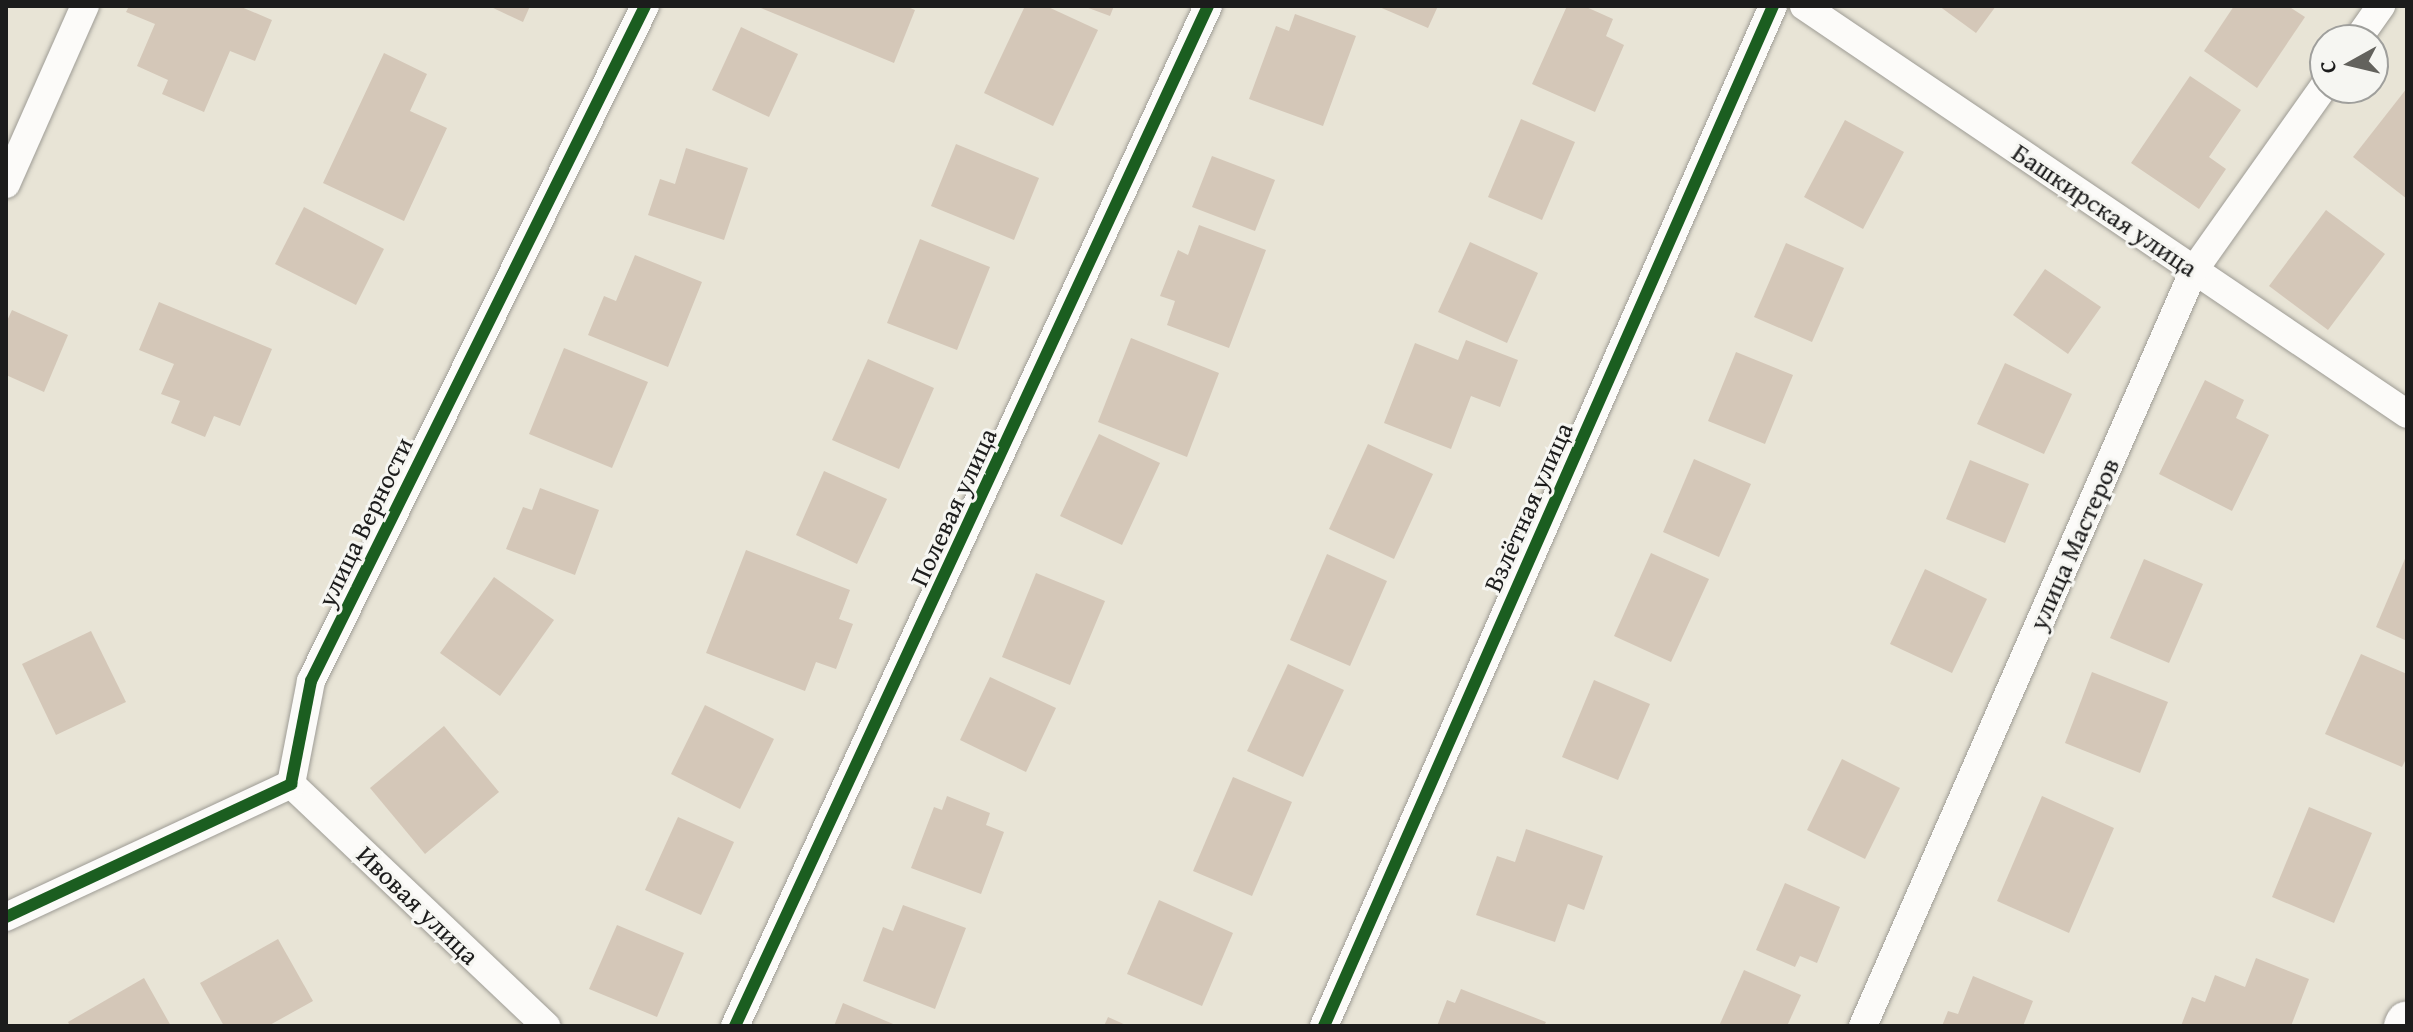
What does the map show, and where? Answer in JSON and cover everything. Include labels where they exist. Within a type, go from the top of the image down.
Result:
[{"type":"street","points":[[6,184],[85,6]]},
{"type":"street","name":"улица Верности","points":[[291,784],[311,681],[645,6]]},
{"type":"street","name":"Полевая улица","points":[[735,1026],[1208,6]]},
{"type":"street","name":"Взлётная улица","points":[[1324,1026],[1773,6]]},
{"type":"street","name":"Башкирская улица","points":[[1804,6],[2407,414]]},
{"type":"street","points":[[2368,24],[2381,6]]},
{"type":"street","name":"улица Мастеров","points":[[1863,1026],[2194,270],[2312,104]]},
{"type":"street","points":[[6,917],[291,784]]},
{"type":"street","name":"Ивовая улица","points":[[291,784],[546,1026]]},
{"type":"building","points":[[129,6],[239,6],[272,20],[255,61],[230,51],[204,112],[162,94],[168,80],[137,66],[155,24],[126,12]]},
{"type":"building","points":[[489,6],[530,6],[523,22]]},
{"type":"building","points":[[756,6],[905,6],[915,10],[894,63]]},
{"type":"building","points":[[1025,6],[1046,6],[1098,30],[1053,126],[984,93]]},
{"type":"building","points":[[1083,6],[1114,6],[1110,16]]},
{"type":"building","points":[[1377,6],[1438,6],[1428,28]]},
{"type":"building","points":[[1567,6],[1584,6],[1613,19],[1606,36],[1624,45],[1595,112],[1532,84]]},
{"type":"building","points":[[1939,6],[1996,6],[1976,33]]},
{"type":"building","points":[[2234,6],[2288,6],[2305,17],[2257,88],[2204,51]]},
{"type":"building","points":[[1295,14],[1356,36],[1323,126],[1249,99],[1276,26],[1289,31]]},
{"type":"building","points":[[741,27],[798,54],[769,117],[712,90]]},
{"type":"building","points":[[384,53],[427,74],[410,111],[447,128],[404,221],[323,183]]},
{"type":"building","points":[[2190,76],[2241,110],[2209,157],[2226,169],[2199,209],[2131,163]]},
{"type":"building","points":[[2407,88],[2407,199],[2353,157]]},
{"type":"building","points":[[1521,119],[1575,142],[1542,220],[1488,197]]},
{"type":"building","points":[[1845,120],[1904,152],[1863,229],[1804,197]]},
{"type":"building","points":[[956,144],[1039,178],[1014,240],[931,206]]},
{"type":"building","points":[[686,148],[748,168],[724,240],[648,215],[660,179],[675,184]]},
{"type":"building","points":[[1212,156],[1275,180],[1255,231],[1192,207]]},
{"type":"building","points":[[304,207],[384,249],[356,305],[275,264]]},
{"type":"building","points":[[2326,210],[2385,254],[2328,330],[2269,286]]},
{"type":"building","points":[[1199,225],[1266,250],[1229,348],[1167,325],[1175,301],[1160,296],[1178,250],[1188,255]]},
{"type":"building","points":[[920,239],[990,267],[957,350],[887,323]]},
{"type":"building","points":[[1470,242],[1538,273],[1507,343],[1438,312]]},
{"type":"building","points":[[1786,243],[1844,268],[1812,342],[1754,317]]},
{"type":"building","points":[[635,255],[702,282],[668,367],[588,335],[604,296],[616,301]]},
{"type":"building","points":[[2045,269],[2101,307],[2068,354],[2013,315]]},
{"type":"building","points":[[159,302],[272,349],[240,426],[214,416],[205,437],[171,423],[180,401],[161,394],[174,364],[139,350]]},
{"type":"building","points":[[12,310],[68,335],[44,392],[6,375],[6,323]]},
{"type":"building","points":[[1131,338],[1219,373],[1187,457],[1098,422]]},
{"type":"building","points":[[1466,340],[1518,360],[1500,407],[1471,396],[1451,449],[1384,423],[1415,343],[1458,360]]},
{"type":"building","points":[[564,348],[648,382],[612,468],[529,434]]},
{"type":"building","points":[[1736,352],[1793,375],[1765,444],[1708,421]]},
{"type":"building","points":[[868,359],[934,388],[899,469],[832,440]]},
{"type":"building","points":[[2005,363],[2072,394],[2044,454],[1977,424]]},
{"type":"building","points":[[2205,380],[2244,400],[2236,418],[2269,435],[2232,511],[2159,474]]},
{"type":"building","points":[[1099,434],[1160,463],[1122,545],[1060,516]]},
{"type":"building","points":[[1368,444],[1433,474],[1394,559],[1329,529]]},
{"type":"building","points":[[1694,459],[1751,484],[1719,557],[1663,532]]},
{"type":"building","points":[[1970,460],[2029,484],[2005,543],[1946,519]]},
{"type":"building","points":[[824,471],[887,499],[857,564],[796,535]]},
{"type":"building","points":[[540,488],[599,510],[575,575],[506,549],[523,507],[532,510]]},
{"type":"building","points":[[746,550],[850,590],[839,619],[853,624],[836,669],[816,662],[805,691],[706,653]]},
{"type":"building","points":[[1651,553],[1709,579],[1671,662],[1614,636]]},
{"type":"building","points":[[1327,554],[1387,581],[1350,666],[1290,640]]},
{"type":"building","points":[[2407,554],[2407,641],[2376,627]]},
{"type":"building","points":[[2144,559],[2203,584],[2169,663],[2110,638]]},
{"type":"building","points":[[1925,569],[1987,599],[1952,673],[1890,644]]},
{"type":"building","points":[[1036,573],[1105,601],[1070,685],[1002,657]]},
{"type":"building","points":[[494,577],[554,620],[500,696],[440,653]]},
{"type":"building","points":[[91,631],[126,702],[56,735],[22,664]]},
{"type":"building","points":[[2361,654],[2407,674],[2407,757],[2402,767],[2325,734]]},
{"type":"building","points":[[1288,664],[1344,690],[1303,777],[1247,751]]},
{"type":"building","points":[[2092,672],[2168,702],[2140,773],[2065,743]]},
{"type":"building","points":[[990,677],[1056,708],[1026,772],[960,740]]},
{"type":"building","points":[[1594,680],[1650,704],[1618,780],[1562,757]]},
{"type":"building","points":[[705,705],[774,739],[740,809],[671,774]]},
{"type":"building","points":[[444,726],[499,792],[425,854],[370,788]]},
{"type":"building","points":[[1842,759],[1900,788],[1865,859],[1807,830]]},
{"type":"building","points":[[1233,777],[1292,802],[1252,896],[1193,871]]},
{"type":"building","points":[[947,796],[990,813],[986,825],[1004,832],[981,894],[911,868],[934,807],[942,810]]},
{"type":"building","points":[[2042,796],[2114,828],[2069,933],[1997,901]]},
{"type":"building","points":[[2309,807],[2372,833],[2334,923],[2272,897]]},
{"type":"building","points":[[678,817],[734,842],[701,915],[645,890]]},
{"type":"building","points":[[1526,829],[1603,856],[1584,910],[1568,904],[1555,942],[1476,915],[1497,856],[1515,862]]},
{"type":"building","points":[[1785,883],[1840,907],[1817,963],[1800,956],[1795,967],[1756,950]]},
{"type":"building","points":[[1159,900],[1233,933],[1202,1006],[1127,974]]},
{"type":"building","points":[[903,905],[966,928],[935,1009],[863,981],[883,927],[893,931]]},
{"type":"building","points":[[617,925],[684,953],[657,1017],[589,989]]},
{"type":"building","points":[[278,939],[313,1001],[268,1026],[224,1026],[200,983]]},
{"type":"building","points":[[2256,958],[2309,979],[2291,1026],[2181,1026],[2192,997],[2205,1002],[2215,975],[2245,987]]},
{"type":"building","points":[[1744,970],[1801,995],[1787,1026],[1719,1026]]},
{"type":"building","points":[[1973,976],[2033,1001],[2023,1026],[1942,1026],[1948,1011],[1958,1014]]},
{"type":"building","points":[[144,978],[171,1026],[70,1026],[68,1022]]},
{"type":"building","points":[[1461,989],[1546,1022],[1544,1026],[1437,1026],[1447,1000],[1455,1003]]},
{"type":"building","points":[[843,1003],[898,1026],[834,1026]]},
{"type":"building","points":[[1108,1017],[1128,1026],[1104,1026]]},
{"type":"cycle path","points":[[6,917],[291,784],[311,681],[645,6]]},
{"type":"cycle path","points":[[735,1026],[1208,6]]},
{"type":"cycle path","points":[[1324,1026],[1773,6]]}]
